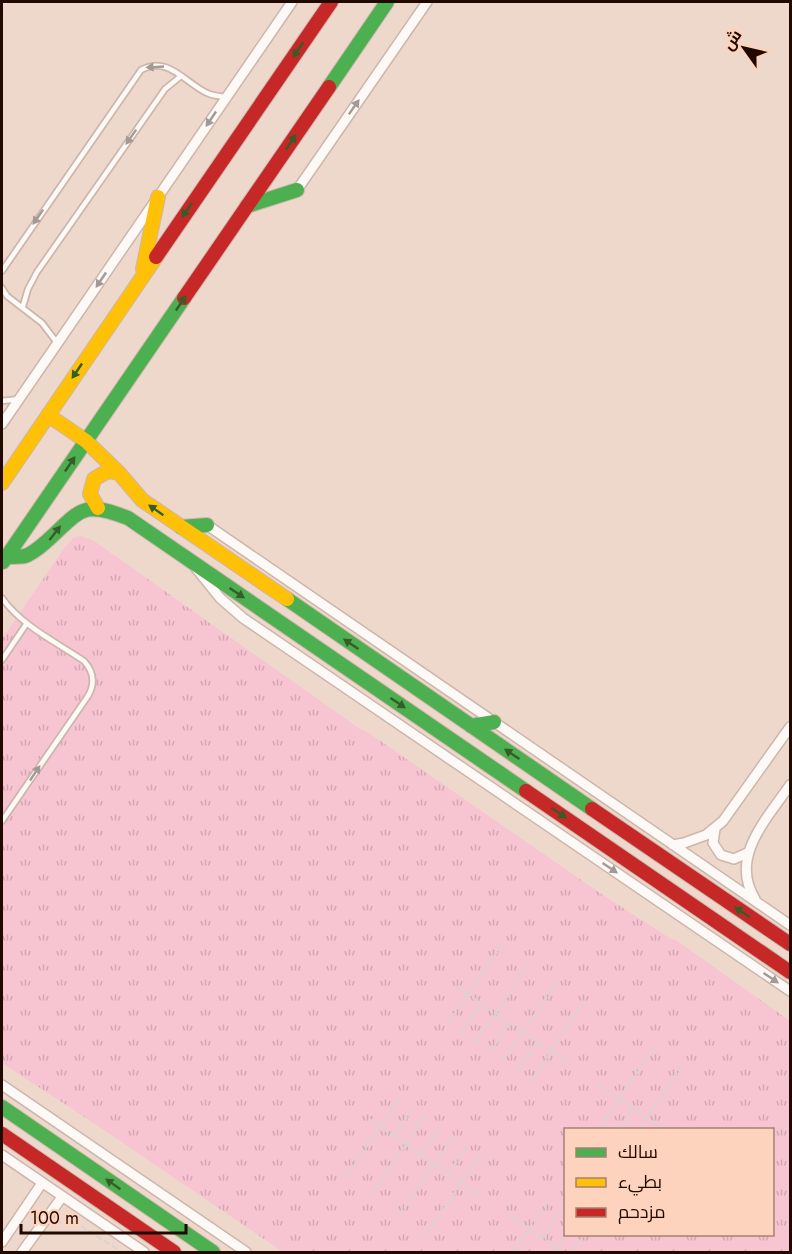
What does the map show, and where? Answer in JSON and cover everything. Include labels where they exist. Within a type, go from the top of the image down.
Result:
[{"type":"street","points":[[2,424],[292,2]]},
{"type":"street","points":[[2,483],[331,2]]},
{"type":"street","points":[[4,561],[387,2]]},
{"type":"street","points":[[247,206],[297,190],[427,2]]},
{"type":"street","points":[[141,277],[158,197]]},
{"type":"street","points":[[48,415],[86,441],[119,473],[142,500],[790,944]]},
{"type":"street","points":[[98,508],[90,494],[94,479],[108,471],[119,473]]},
{"type":"street","points":[[4,561],[39,550],[70,516],[81,511],[98,508],[115,511],[790,972]]},
{"type":"street","points":[[181,527],[207,525],[790,925]]},
{"type":"street","points":[[192,562],[210,587],[243,618],[790,991]]},
{"type":"street","points":[[471,726],[494,722]]},
{"type":"street","points":[[673,845],[695,840],[715,829],[730,813],[790,727]]},
{"type":"street","points":[[759,903],[749,887],[746,876],[747,853],[755,836],[790,785]]},
{"type":"street","points":[[715,829],[713,843],[721,855],[734,859],[747,853]]},
{"type":"street","points":[[2,1085],[246,1252]]},
{"type":"street","points":[[2,1107],[213,1252]]},
{"type":"street","points":[[2,1134],[174,1252]]},
{"type":"street","points":[[2,1155],[144,1252]]},
{"type":"street","points":[[2,1242],[5,1232],[42,1183]]},
{"type":"street","points":[[22,1252],[62,1197]]},
{"type":"lane","points":[[2,271],[137,74],[146,67],[157,64],[167,67],[206,93],[226,97]]},
{"type":"lane","points":[[23,306],[32,280],[44,262],[165,89],[181,76]]},
{"type":"lane","points":[[2,288],[7,296],[23,306],[42,323],[58,344]]},
{"type":"lane","points":[[2,401],[19,399]]},
{"type":"lane","points":[[2,598],[27,623],[84,661],[92,671],[93,684],[2,821]]},
{"type":"lane","points":[[2,660],[27,623]]},
{"type":"path","points":[[448,1023],[502,945]]},
{"type":"path","points":[[476,1043],[529,964]]},
{"type":"path","points":[[503,1061],[556,982]]},
{"type":"path","points":[[457,987],[570,1064]]},
{"type":"path","points":[[532,1081],[584,1001]]},
{"type":"path","points":[[462,1033],[481,1004]]},
{"type":"path","points":[[490,1052],[510,1023]]},
{"type":"path","points":[[518,1071],[537,1042]]},
{"type":"path","points":[[601,1127],[654,1048]]},
{"type":"path","points":[[640,1128],[681,1067]]},
{"type":"path","points":[[599,1085],[659,1128]]},
{"type":"path","points":[[345,1177],[400,1099]]},
{"type":"path","points":[[394,1137],[413,1108]]},
{"type":"path","points":[[620,1128],[633,1108]]},
{"type":"path","points":[[371,1196],[425,1116]]},
{"type":"path","points":[[369,1119],[480,1196]]},
{"type":"path","points":[[421,1155],[440,1127]]},
{"type":"path","points":[[399,1215],[454,1136]]},
{"type":"path","points":[[448,1173],[468,1146]]},
{"type":"path","points":[[426,1234],[481,1155]]},
{"type":"path","points":[[514,1252],[548,1201]]},
{"type":"path","points":[[543,1238],[561,1211]]},
{"type":"path","points":[[509,1215],[563,1252]]},
{"type":"path","points":[[55,1224],[73,1221],[122,1252]]},
{"type":"path","points":[[554,1252],[566,1236]]},
{"type":"path","points":[[573,1252],[584,1236]]},
{"type":"green space","points":[[81,536],[94,541],[360,729],[597,891],[676,940],[790,1021],[790,1252],[283,1252],[2,1063],[2,639],[74,537]]},
{"type":"traffic: fast","points":[[329,87],[387,2]]},
{"type":"traffic: fast","points":[[247,206],[297,190]]},
{"type":"traffic: fast","points":[[3,562],[184,298]]},
{"type":"traffic: fast","points":[[6,557],[25,556],[31,553],[83,511],[101,510],[128,518],[526,791]]},
{"type":"traffic: fast","points":[[181,527],[207,525]]},
{"type":"traffic: fast","points":[[287,599],[592,809]]},
{"type":"traffic: fast","points":[[471,726],[494,722]]},
{"type":"traffic: fast","points":[[2,1107],[213,1252]]},
{"type":"traffic: slow","points":[[143,269],[158,197]]},
{"type":"traffic: slow","points":[[2,483],[156,257]]},
{"type":"traffic: slow","points":[[48,415],[86,441],[119,473],[142,500],[287,599]]},
{"type":"traffic: slow","points":[[98,508],[90,494],[94,479],[108,471],[119,473]]},
{"type":"traffic: jam","points":[[156,257],[331,2]]},
{"type":"traffic: jam","points":[[184,298],[329,87]]},
{"type":"traffic: jam","points":[[526,791],[790,972]]},
{"type":"traffic: jam","points":[[592,809],[790,944]]},
{"type":"traffic: jam","points":[[2,1134],[174,1252]]}]
